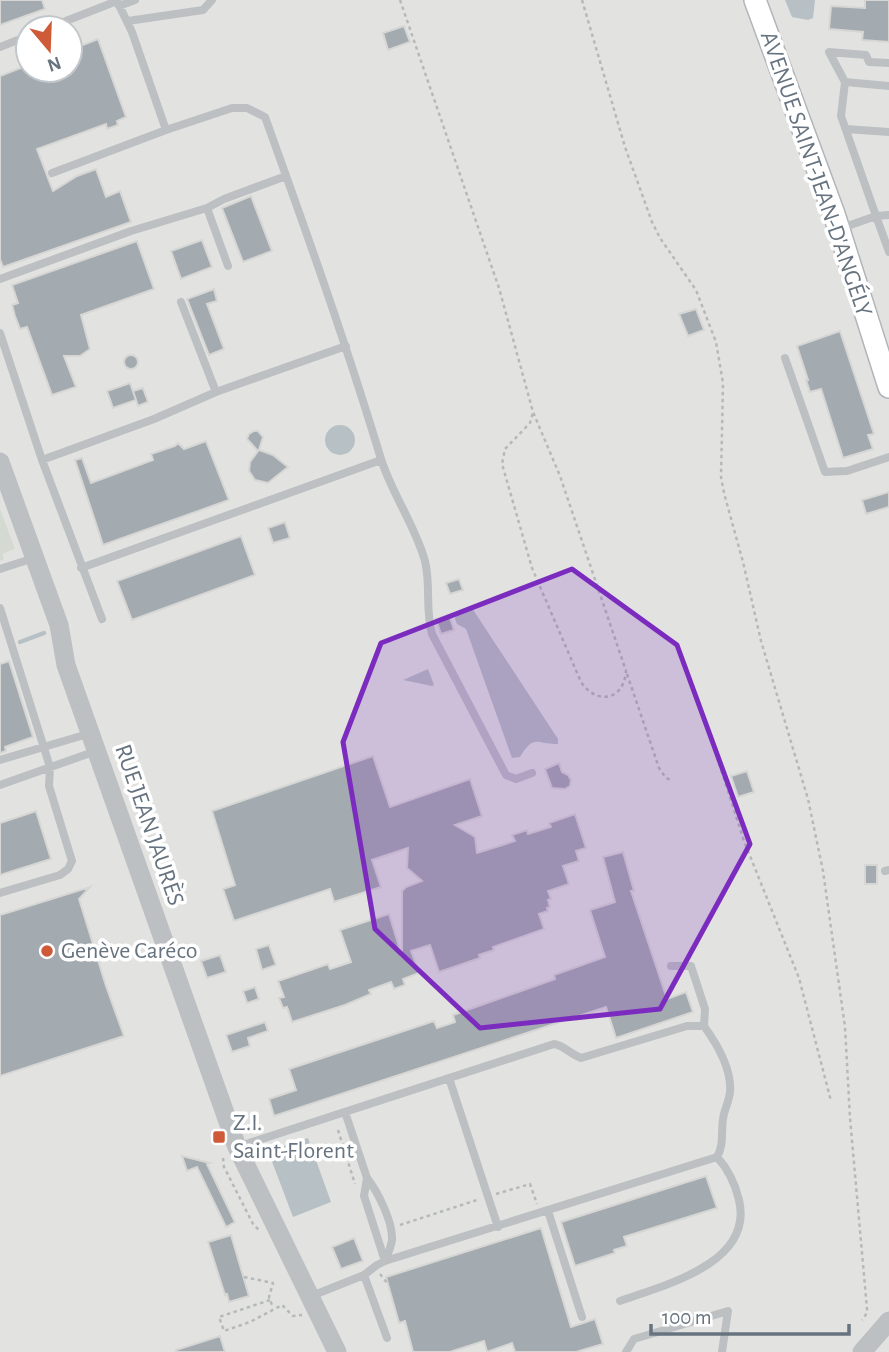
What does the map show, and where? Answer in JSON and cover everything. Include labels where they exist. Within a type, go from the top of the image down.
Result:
[{"type":"main road","name":"AVENUE SAINT-JEAN-D'ANGÉLY","points":[[755,0],[839,229],[889,387]]},
{"type":"street","name":"RUE JEAN JAURÈS","points":[[0,462],[60,625],[66,665],[237,1147],[306,1306],[337,1352]]},
{"type":"street","points":[[862,1352],[889,1321]]},
{"type":"lane","points":[[84,15],[118,2],[135,0]]},
{"type":"lane","points":[[128,21],[203,10],[212,0]]},
{"type":"lane","points":[[118,2],[128,21],[166,130]]},
{"type":"lane","points":[[889,63],[869,62],[866,55],[829,52],[845,82],[841,116],[889,252]]},
{"type":"lane","points":[[845,82],[889,86]]},
{"type":"lane","points":[[52,173],[232,108],[247,108],[265,117],[346,346],[381,460],[425,563],[432,634],[506,775],[516,779],[532,774]]},
{"type":"lane","points":[[846,129],[889,132]]},
{"type":"lane","points":[[0,279],[131,231],[207,208],[223,199],[286,176]]},
{"type":"lane","points":[[207,208],[228,266]]},
{"type":"lane","points":[[839,229],[876,216],[889,215]]},
{"type":"lane","points":[[181,302],[216,392]]},
{"type":"lane","points":[[0,333],[42,460],[102,619]]},
{"type":"lane","points":[[42,460],[154,419],[216,392],[346,346]]},
{"type":"lane","points":[[785,358],[825,472],[847,471],[889,457]]},
{"type":"lane","points":[[81,568],[381,460]]},
{"type":"lane","points":[[0,569],[35,558]]},
{"type":"lane","points":[[0,608],[50,767],[49,786],[72,861],[68,869],[60,875],[0,892]]},
{"type":"lane","points":[[0,760],[44,747],[94,742]]},
{"type":"lane","points":[[0,785],[50,767],[94,742]]},
{"type":"lane","points":[[306,1306],[385,1261],[717,1157],[722,1149],[723,1117],[730,1089],[726,1065],[714,1039],[704,1026],[705,1009],[691,966],[671,966]]},
{"type":"lane","points":[[237,1147],[554,1044],[563,1046],[572,1055],[581,1058],[688,1026],[704,1026]]},
{"type":"lane","points":[[450,1078],[498,1227]]},
{"type":"lane","points":[[345,1112],[367,1178],[378,1192],[392,1233],[392,1243],[385,1261]]},
{"type":"lane","points":[[620,1301],[673,1283],[709,1264],[723,1254],[738,1233],[741,1208],[737,1189],[727,1168],[717,1157]]},
{"type":"lane","points":[[367,1178],[364,1196],[385,1261]]},
{"type":"lane","points":[[544,1213],[582,1317]]},
{"type":"lane","points":[[364,1275],[387,1338]]},
{"type":"lane","points":[[626,1352],[634,1339],[728,1311],[722,1352]]},
{"type":"path","points":[[400,0],[499,288],[533,412],[560,476],[659,768],[666,778],[673,781]]},
{"type":"path","points":[[582,0],[625,147],[652,222],[695,290],[710,324],[720,364],[723,383],[723,493],[765,653],[808,799],[828,903],[847,1044],[850,1118],[867,1309],[862,1320]]},
{"type":"path","points":[[533,412],[530,423],[505,449],[502,464],[532,568],[585,689],[599,697],[614,695],[622,687],[626,671]]},
{"type":"path","points":[[717,757],[744,841],[799,978],[831,1101]]},
{"type":"path","points":[[392,1233],[400,1225],[530,1184],[544,1213]]},
{"type":"path","points":[[244,1276],[273,1283],[270,1300],[272,1305]]},
{"type":"path","points":[[270,1300],[219,1317],[224,1331],[250,1322],[282,1305],[293,1315],[306,1306]]},
{"type":"highlighted area","points":[[572,569],[677,645],[750,844],[660,1009],[480,1028],[375,929],[343,742],[381,643]]},
{"type":"shaded area","points":[[0,0],[889,0],[889,1352],[0,1352]]},
{"type":"shaded area","points":[[785,0],[815,0],[813,18],[808,20],[792,17]]},
{"type":"shaded area","points":[[340,425],[346,426],[354,434],[354,446],[346,454],[340,455],[334,454],[326,446],[325,440],[326,434],[334,426]]},
{"type":"shaded area","points":[[0,509],[15,549],[2,554],[4,559],[0,561]]},
{"type":"shaded area","points":[[472,608],[558,739],[558,744],[536,742],[529,745],[520,757],[512,758],[466,629],[457,624],[455,619],[457,613]]},
{"type":"shaded area","points":[[428,669],[434,685],[432,686],[403,680]]},
{"type":"shaded area","points":[[308,1138],[331,1202],[293,1217],[268,1151]]},
{"type":"building","points":[[0,0],[42,0],[45,9],[31,14],[14,14],[14,20],[0,25]]},
{"type":"building","points":[[865,0],[889,0],[889,42],[862,40],[863,32],[829,29],[831,6],[865,8]]},
{"type":"building","points":[[404,26],[410,42],[388,50],[383,33]]},
{"type":"building","points":[[98,39],[126,117],[117,121],[118,125],[107,129],[106,124],[37,149],[53,191],[77,176],[96,169],[106,197],[120,191],[131,222],[3,267],[0,259],[0,76],[14,70],[14,84],[84,84],[84,44]]},
{"type":"building","points":[[251,196],[272,251],[243,262],[222,208]]},
{"type":"building","points":[[202,240],[212,267],[181,279],[171,251]]},
{"type":"building","points":[[137,241],[154,289],[81,315],[90,349],[80,356],[64,356],[76,387],[52,395],[27,327],[20,329],[15,316],[12,305],[18,303],[12,285]]},
{"type":"building","points":[[214,289],[217,301],[207,304],[224,349],[209,355],[187,299]]},
{"type":"building","points":[[696,309],[704,330],[688,336],[679,314]]},
{"type":"building","points":[[840,331],[874,434],[868,435],[873,449],[843,458],[821,389],[810,392],[797,346]]},
{"type":"building","points":[[128,355],[134,355],[138,362],[134,369],[128,369],[124,365],[124,359]]},
{"type":"building","points":[[130,383],[136,400],[113,408],[107,391]]},
{"type":"building","points":[[143,388],[148,402],[138,406],[133,391]]},
{"type":"building","points":[[254,431],[258,431],[263,437],[259,450],[273,455],[288,467],[268,483],[255,480],[249,471],[250,462],[258,451],[247,439]]},
{"type":"building","points":[[206,441],[229,500],[103,545],[75,460],[82,458],[91,483],[153,460],[151,454],[178,443],[184,449]]},
{"type":"building","points":[[889,492],[889,507],[866,514],[862,500]]},
{"type":"building","points":[[285,522],[290,538],[273,543],[268,528]]},
{"type":"building","points":[[241,536],[255,575],[132,620],[117,581]]},
{"type":"building","points":[[459,579],[463,590],[450,594],[446,583]]},
{"type":"building","points":[[449,615],[454,630],[441,634],[436,619]]},
{"type":"building","points":[[9,661],[33,737],[5,747],[6,751],[0,753],[0,664]]},
{"type":"building","points":[[373,756],[390,807],[470,779],[482,816],[455,825],[475,837],[477,853],[515,841],[512,835],[527,830],[528,834],[551,827],[549,823],[575,814],[586,848],[576,851],[579,861],[563,866],[569,884],[548,891],[550,907],[547,908],[548,911],[539,914],[544,929],[493,947],[494,950],[479,955],[480,958],[439,972],[430,945],[411,951],[419,973],[403,979],[405,985],[394,989],[391,982],[369,990],[371,994],[345,1005],[292,1022],[287,1007],[283,1008],[279,998],[284,997],[278,981],[328,964],[330,969],[351,962],[340,930],[389,914],[402,957],[402,891],[422,881],[407,868],[408,848],[372,860],[381,887],[334,902],[330,889],[234,921],[223,889],[235,885],[212,811]]},
{"type":"building","points":[[559,763],[562,772],[571,780],[570,786],[565,789],[552,788],[545,769]]},
{"type":"building","points":[[747,771],[754,792],[738,797],[731,776]]},
{"type":"building","points":[[36,811],[51,859],[0,875],[0,823]]},
{"type":"building","points":[[623,852],[634,891],[631,891],[667,999],[686,992],[693,1012],[616,1038],[606,1007],[274,1116],[269,1099],[296,1090],[289,1069],[434,1021],[437,1028],[455,1022],[453,1015],[555,979],[554,975],[605,957],[590,910],[615,902],[603,857]]},
{"type":"building","points":[[865,865],[877,865],[877,884],[865,884]]},
{"type":"building","name":"Genève Caréco","points":[[90,887],[79,899],[124,1036],[0,1076],[0,915]]},
{"type":"building","points":[[269,945],[276,965],[262,970],[256,949]]},
{"type":"building","points":[[220,955],[226,972],[207,978],[201,961]]},
{"type":"building","points":[[255,987],[259,999],[247,1003],[243,991]]},
{"type":"building","points":[[265,1022],[268,1031],[248,1038],[250,1046],[232,1052],[226,1035]]},
{"type":"building","points":[[182,1156],[210,1163],[207,1164],[235,1222],[226,1227],[197,1167],[187,1171]]},
{"type":"building","points":[[706,1176],[717,1208],[624,1237],[627,1246],[614,1250],[615,1253],[575,1266],[561,1222]]},
{"type":"building","points":[[541,1228],[571,1327],[595,1319],[603,1344],[576,1352],[515,1352],[512,1343],[487,1352],[484,1341],[450,1352],[413,1352],[405,1321],[399,1323],[386,1277]]},
{"type":"building","points":[[231,1235],[249,1296],[229,1302],[208,1242]]},
{"type":"building","points":[[354,1238],[363,1261],[341,1269],[332,1247]]},
{"type":"building","points":[[220,1336],[225,1352],[176,1352],[176,1350]]},
{"type":"waterway","points":[[20,642],[44,633]]},
{"type":"place","name":"Genève Caréco","points":[[47,951]]},
{"type":"place","name":"Z.I. Saint-Florent","points":[[219,1137]]}]
